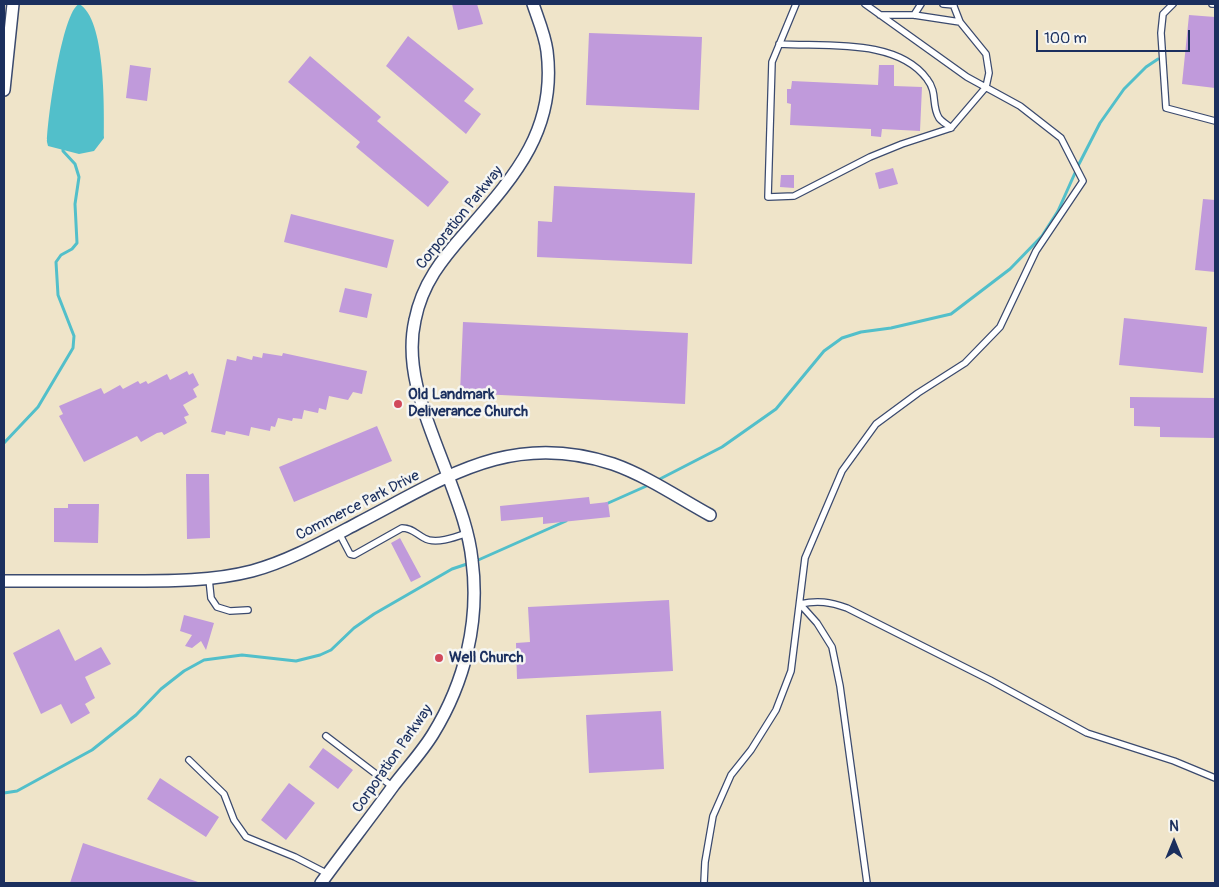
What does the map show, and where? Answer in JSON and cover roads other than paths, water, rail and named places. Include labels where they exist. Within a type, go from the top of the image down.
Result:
[{"type":"street","points":[[4,90],[13,4]]},
{"type":"street","name":"Corporation Parkway","points":[[324,879],[432,736],[449,706],[467,656],[472,628],[475,582],[467,533],[414,373],[412,359],[414,322],[420,300],[436,268],[510,182],[525,159],[540,125],[547,86],[547,52],[532,4]]},
{"type":"street","name":"Commerce Park Drive","points":[[4,581],[159,582],[209,578],[252,571],[276,563],[339,533],[448,476],[482,462],[512,454],[562,453],[585,456],[615,465],[640,476],[710,515]]},
{"type":"lane","points":[[796,4],[772,62],[768,197],[794,196],[878,154],[951,128],[986,87],[989,73],[986,54],[960,22],[953,4],[943,4]]},
{"type":"lane","points":[[704,883],[705,862],[713,816],[731,775],[751,750],[776,710],[791,671],[805,558],[842,471],[876,424],[918,392],[965,364],[1000,327],[1036,251],[1083,181],[1061,138],[1020,106],[967,76],[866,4]]},
{"type":"lane","points":[[914,15],[921,4]]},
{"type":"lane","points":[[1174,4],[1163,14],[1160,33],[1164,104],[1169,110],[1215,121]]},
{"type":"lane","points":[[880,14],[914,15],[960,22]]},
{"type":"lane","points":[[779,44],[881,49],[898,57],[921,71],[934,88],[940,118],[951,128]]},
{"type":"lane","points":[[339,533],[350,554],[354,555],[402,528],[415,531],[425,539],[434,540],[467,533]]},
{"type":"lane","points":[[209,578],[211,598],[217,607],[230,611],[248,610]]},
{"type":"lane","points":[[800,604],[814,600],[827,601],[847,608],[990,680],[1087,733],[1174,761],[1215,778]]},
{"type":"lane","points":[[800,604],[817,623],[832,647],[841,695],[868,883]]},
{"type":"lane","points":[[326,736],[393,787]]},
{"type":"lane","points":[[189,760],[224,794],[234,820],[246,837],[295,857],[324,879]]},
{"type":"water","points":[[79,4],[88,13],[99,45],[102,66],[104,138],[94,151],[79,154],[48,146],[47,142],[61,46],[73,11]]},
{"type":"waterway","points":[[656,481],[722,447],[776,409],[824,351],[842,338],[861,332],[891,328],[951,314],[1010,269],[1042,236],[1058,211],[1100,123],[1124,89],[1146,67],[1158,59]]},
{"type":"waterway","points":[[4,443],[38,407],[73,348],[74,336],[58,295],[56,262],[61,255],[72,249],[77,243],[75,204],[79,177],[75,164],[63,151],[63,148]]},
{"type":"waterway","points":[[606,504],[651,484]]},
{"type":"waterway","points":[[476,561],[566,521]]},
{"type":"waterway","points":[[4,793],[17,791],[92,750],[136,715],[161,689],[184,671],[204,660],[242,655],[296,661],[320,655],[331,650],[354,628],[374,614],[452,569],[470,563]]},
{"type":"place","name":"Old Landmark Deliverance Church","points":[[398,404]]},
{"type":"place","name":"Well Church","points":[[439,658]]}]
